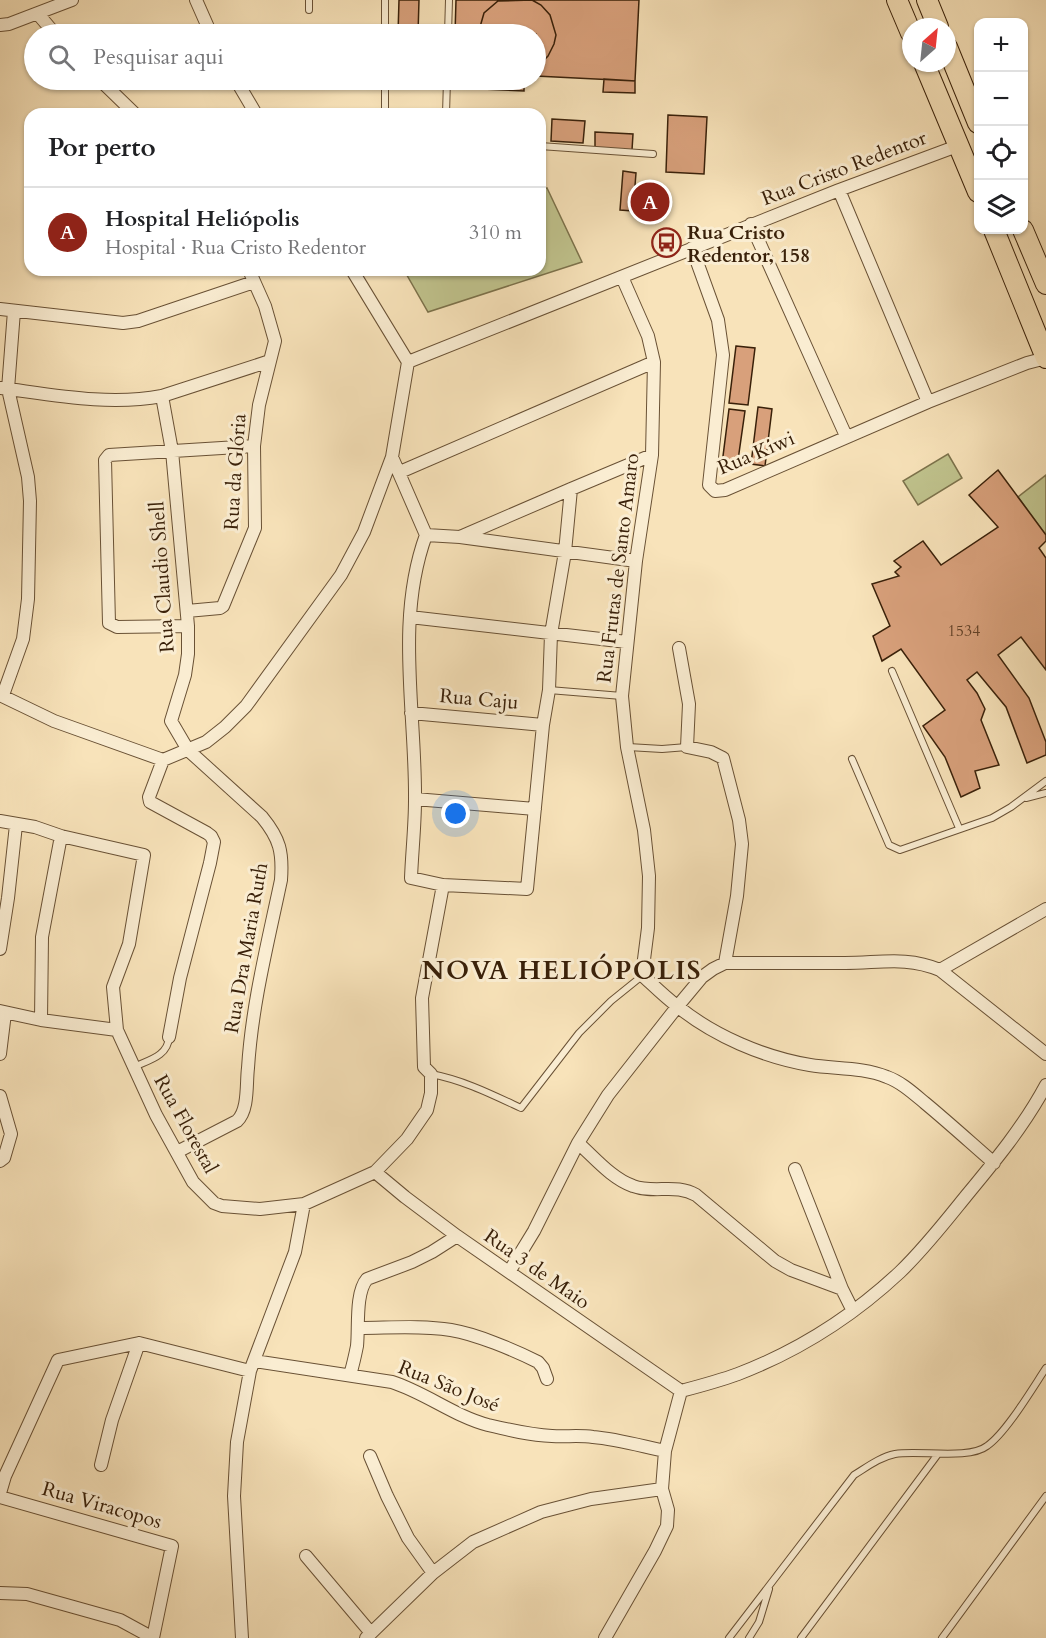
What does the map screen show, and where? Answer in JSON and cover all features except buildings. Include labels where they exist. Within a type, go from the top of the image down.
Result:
[{"type":"main road","points":[[897,0],[905,18]]},
{"type":"main road","points":[[927,0],[934,18]]},
{"type":"main road","points":[[956,69],[974,113]]},
{"type":"main road","points":[[928,72],[974,182]]},
{"type":"main road","points":[[996,234],[1046,358]]},
{"type":"main road","points":[[1025,234],[1046,284]]},
{"type":"street","points":[[0,25],[38,14],[72,0]]},
{"type":"street","points":[[196,0],[207,24]]},
{"type":"street","points":[[38,14],[46,24]]},
{"type":"street","points":[[112,90],[130,108]]},
{"type":"street","points":[[242,90],[252,108]]},
{"type":"street","name":"Rua Cristo Redentor","points":[[622,277],[839,190],[960,145]]},
{"type":"street","points":[[839,190],[928,402]]},
{"type":"street","points":[[752,224],[846,436]]},
{"type":"street","name":"Rua Kiwi","points":[[692,248],[718,320],[723,355],[709,485],[711,489],[725,490],[928,402],[1027,363],[1046,358]]},
{"type":"street","points":[[0,309],[123,323],[138,321],[251,276]]},
{"type":"street","name":"Rua da Glória","points":[[187,611],[223,606],[252,537],[256,520],[254,446],[259,405],[275,341],[265,306],[251,276]]},
{"type":"street","points":[[14,311],[4,388],[28,477],[30,501],[27,620],[20,648],[1,695],[54,721],[163,760],[206,742],[246,706],[341,576],[364,532],[392,457],[408,362],[356,276]]},
{"type":"street","points":[[400,472],[654,362],[648,336],[622,277]]},
{"type":"street","points":[[4,388],[111,401],[147,399],[270,362]]},
{"type":"street","name":"Rua Claudio Shell","points":[[162,396],[172,451],[188,626],[185,675],[171,721],[188,750]]},
{"type":"street","points":[[188,626],[117,627],[108,621],[105,460],[109,456],[254,446]]},
{"type":"street","points":[[460,537],[652,455]]},
{"type":"street","name":"Rua Frutas de Santo Amaro","points":[[642,975],[648,928],[649,876],[644,830],[627,747],[622,696],[636,561],[652,455]]},
{"type":"street","points":[[392,457],[426,536],[420,555],[410,616],[415,799],[411,878],[443,885],[527,889],[543,725],[549,690],[551,633],[565,552],[571,489]]},
{"type":"street","points":[[426,536],[460,537],[636,561]]},
{"type":"street","points":[[410,616],[627,642]]},
{"type":"street","points":[[679,648],[689,704],[687,747],[711,752],[723,758],[739,820],[742,844],[741,864],[725,963]]},
{"type":"street","name":"Rua Caju","points":[[411,713],[543,725]]},
{"type":"street","name":"Rua Dra Maria Ruth","points":[[177,1152],[237,1121],[241,1116],[245,1104],[250,1032],[281,880],[282,863],[281,848],[267,823],[188,750]]},
{"type":"street","points":[[163,760],[149,797],[150,802],[207,833],[213,842],[210,863],[180,978],[169,1037]]},
{"type":"street","points":[[415,799],[536,808]]},
{"type":"street","points":[[0,821],[34,827],[61,836],[42,937],[41,1020]]},
{"type":"street","points":[[0,949],[9,898],[16,825]]},
{"type":"street","name":"Rua Florestal","points":[[61,836],[144,855],[129,944],[113,987],[117,1030],[133,1067],[193,1182],[214,1203],[222,1206],[260,1209],[304,1204],[375,1172],[407,1139],[427,1110],[431,1094],[422,998],[443,885]]},
{"type":"street","points":[[940,970],[1046,909]]},
{"type":"street","points":[[509,1272],[534,1231],[578,1143],[608,1095],[702,977],[725,963],[905,961],[926,964],[940,970],[1046,1054]]},
{"type":"street","points":[[642,975],[677,1006],[713,1031],[779,1058],[809,1065],[886,1076],[917,1096],[994,1164]]},
{"type":"street","points":[[0,1054],[3,1012],[41,1020],[117,1030]]},
{"type":"street","points":[[604,1638],[667,1526],[668,1510],[662,1489],[665,1451],[681,1391],[738,1374],[824,1331],[853,1311],[900,1271],[927,1243],[994,1164],[1031,1114],[1046,1085]]},
{"type":"street","points":[[0,1096],[11,1134],[4,1158],[0,1161]]},
{"type":"street","points":[[578,1143],[619,1179],[633,1186],[648,1189],[687,1190],[775,1261],[790,1270],[842,1289]]},
{"type":"street","points":[[795,1169],[842,1289],[853,1311]]},
{"type":"street","name":"Rua 3 de Maio","points":[[375,1172],[457,1236],[681,1391]]},
{"type":"street","points":[[243,1638],[234,1496],[237,1442],[252,1366],[296,1252],[304,1204]]},
{"type":"street","points":[[350,1375],[359,1328],[360,1295],[367,1279],[412,1262],[457,1236]]},
{"type":"street","points":[[359,1328],[432,1329],[467,1334],[538,1362],[547,1379]]},
{"type":"street","points":[[101,1465],[112,1420],[139,1343]]},
{"type":"street","points":[[0,1495],[5,1476],[58,1360],[139,1343]]},
{"type":"street","name":"Rua São José","points":[[139,1343],[252,1366],[350,1375],[393,1382],[409,1387],[446,1408],[487,1424],[549,1436],[592,1436],[665,1451]]},
{"type":"street","points":[[370,1456],[408,1538],[433,1573]]},
{"type":"street","points":[[306,1556],[368,1635],[433,1573],[473,1542],[541,1512],[591,1499],[662,1489]]},
{"type":"street","name":"Rua Viracopos","points":[[0,1495],[172,1546],[153,1638]]},
{"type":"street","points":[[0,1593],[27,1594],[120,1620],[153,1638]]},
{"type":"lane","points":[[309,0],[309,10]]},
{"type":"lane","points":[[385,0],[385,24]]},
{"type":"lane","points":[[448,24],[449,0]]},
{"type":"lane","points":[[385,90],[386,108]]},
{"type":"lane","points":[[446,108],[447,90]]},
{"type":"lane","points":[[546,146],[653,154]]},
{"type":"lane","points":[[408,362],[622,277]]},
{"type":"lane","points":[[652,455],[654,362]]},
{"type":"lane","points":[[892,671],[959,828]]},
{"type":"lane","points":[[549,690],[622,696]]},
{"type":"lane","points":[[627,747],[662,749],[687,747]]},
{"type":"lane","points":[[852,759],[889,845],[900,850],[992,818],[1046,781]]},
{"type":"lane","points":[[1021,800],[1046,793]]},
{"type":"lane","points":[[428,1070],[476,1087],[521,1108],[579,1033],[611,1001],[642,975]]},
{"type":"lane","points":[[133,1067],[162,1053],[169,1044],[169,1037]]},
{"type":"lane","points":[[729,1638],[854,1474],[875,1461],[894,1455],[970,1452],[985,1448],[996,1439],[1046,1368]]},
{"type":"lane","points":[[801,1638],[938,1454]]},
{"type":"lane","points":[[942,1638],[1046,1496]]},
{"type":"lane","points":[[749,1638],[759,1622],[771,1585]]},
{"type":"green space","points":[[546,188],[582,262],[546,274]]},
{"type":"green space","points":[[407,276],[539,276],[428,312]]},
{"type":"green space","points":[[948,454],[962,478],[918,505],[903,481]]},
{"type":"green space","points":[[1046,475],[1046,535],[1018,497]]},
{"type":"place","name":"Hospital Heliópolis","points":[[650,202]]},
{"type":"place","name":"Rua Cristo Redentor, 158","points":[[666,243]]},
{"type":"district","name":"NOVA HELIÓPOLIS","points":[[562,970]]}]
